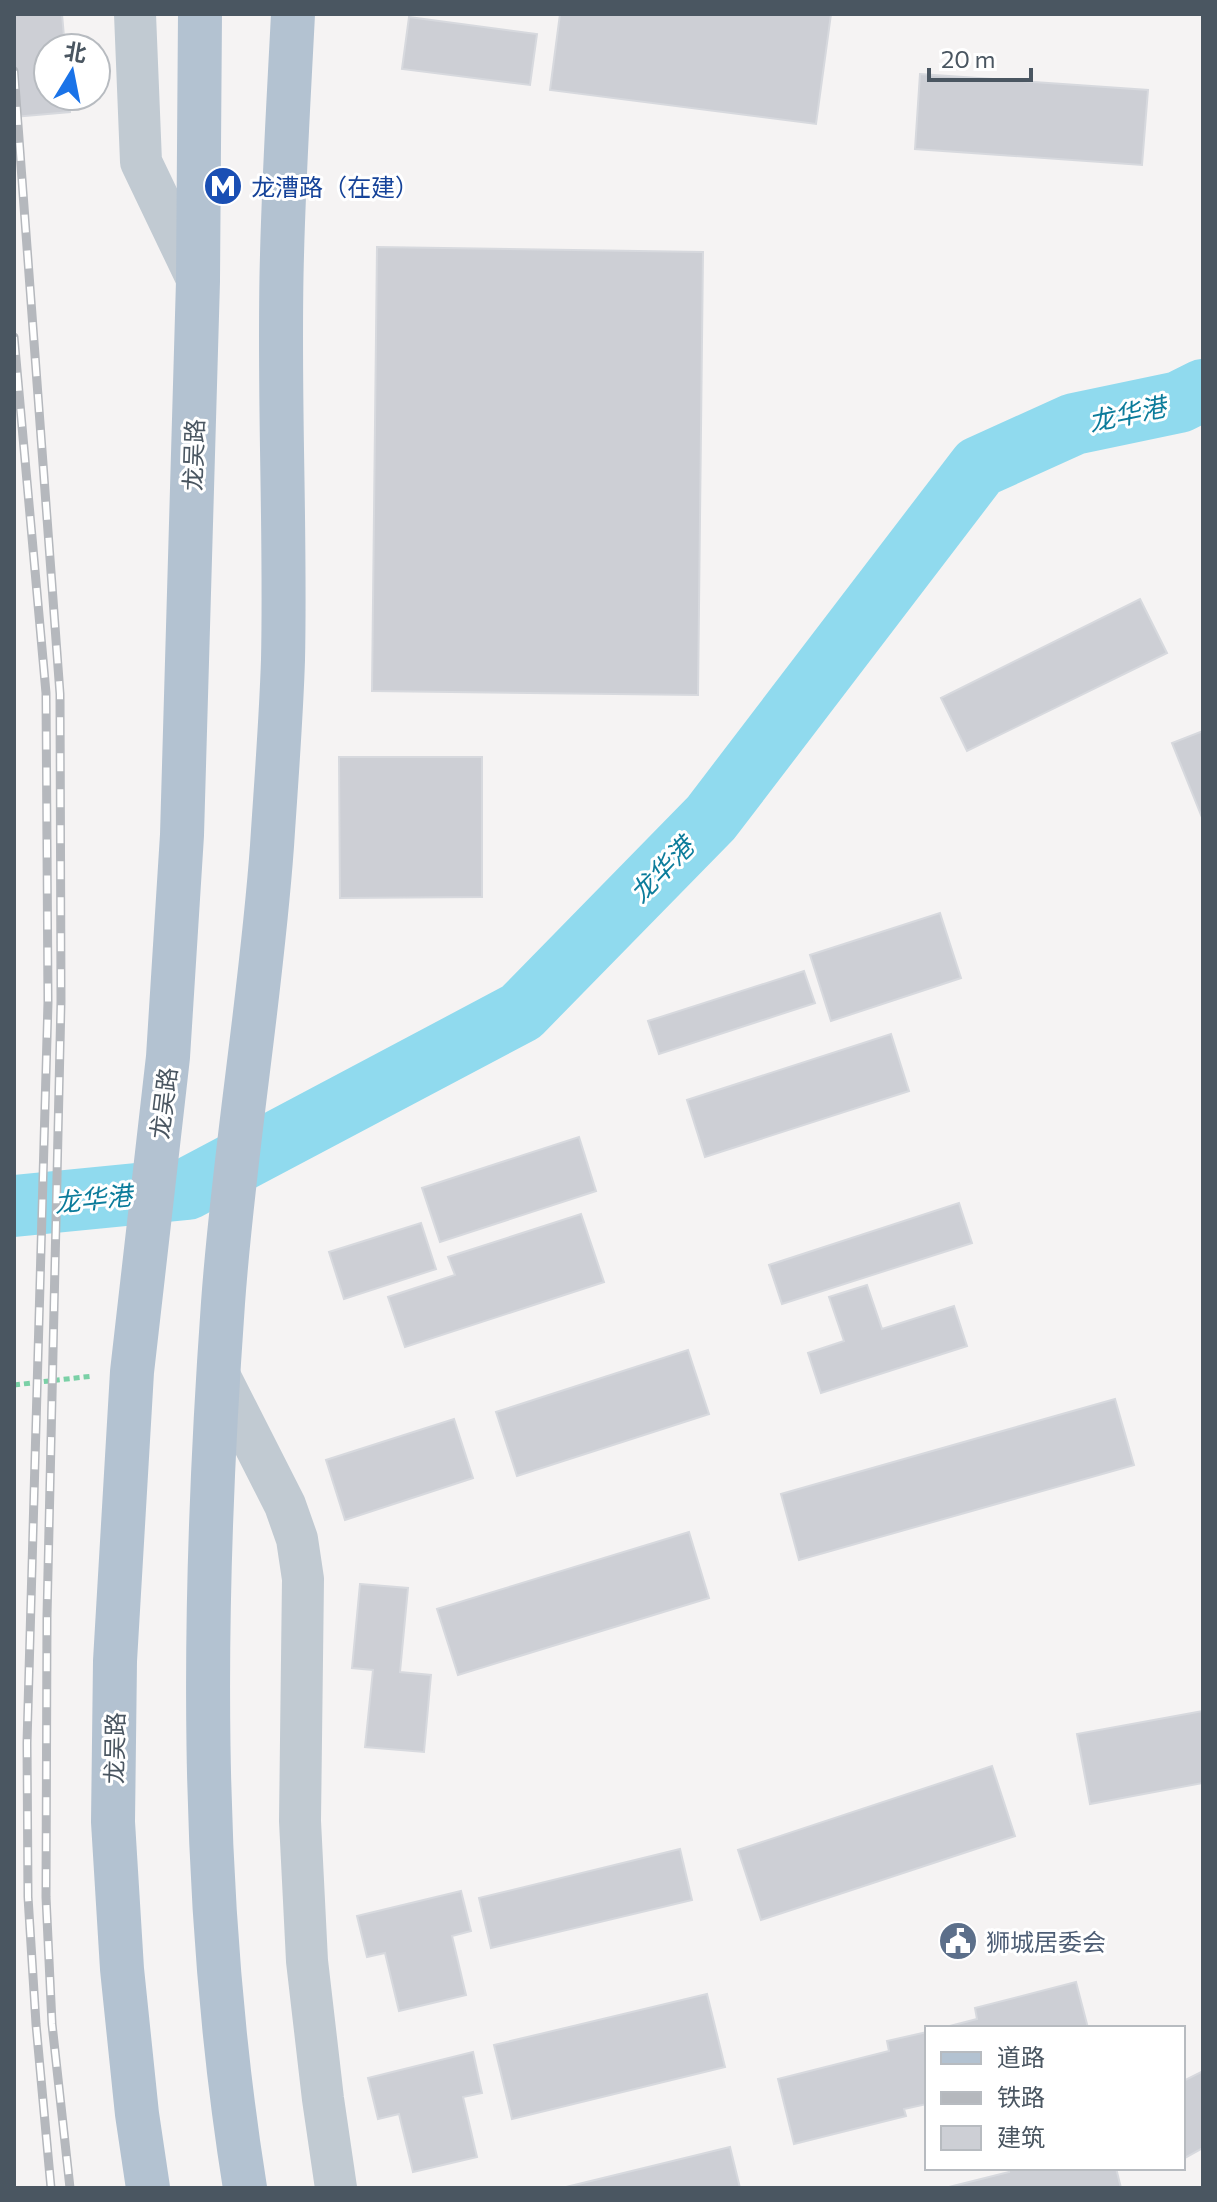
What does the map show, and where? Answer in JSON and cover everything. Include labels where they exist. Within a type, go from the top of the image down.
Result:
[{"type":"main road","name":"龙吴路","points":[[148,2188],[122,1969],[113,1822],[116,1646],[132,1372],[168,1057],[182,835],[198,281],[200,14]]},
{"type":"main road","points":[[245,2188],[231,2103],[217,1959],[209,1818],[207,1664],[211,1501],[223,1299],[271,854],[283,660],[282,256],[293,14]]},
{"type":"street","points":[[135,14],[141,162],[198,281]]},
{"type":"street","points":[[219,1375],[285,1505],[297,1539],[303,1579],[300,1821],[307,1961],[336,2188]]},
{"type":"path","points":[[14,1385],[132,1372]]},
{"type":"building","points":[[14,14],[62,14],[64,32],[32,32],[32,112],[70,112],[14,117]]},
{"type":"building","points":[[560,14],[831,14],[816,124],[550,90]]},
{"type":"building","points":[[409,17],[537,34],[530,85],[402,69]]},
{"type":"building","points":[[920,74],[1148,90],[1142,165],[915,149]]},
{"type":"building","points":[[377,247],[703,252],[698,695],[372,691]]},
{"type":"building","points":[[1140,599],[1167,653],[967,751],[941,698]]},
{"type":"building","points":[[1203,731],[1203,820],[1172,743]]},
{"type":"building","points":[[339,757],[482,757],[482,897],[340,898]]},
{"type":"building","points":[[940,913],[961,978],[831,1021],[810,955]]},
{"type":"building","points":[[804,971],[815,1003],[659,1054],[648,1021]]},
{"type":"building","points":[[891,1034],[909,1091],[705,1157],[687,1100]]},
{"type":"building","points":[[579,1137],[596,1191],[440,1242],[422,1188]]},
{"type":"building","points":[[959,1203],[972,1243],[782,1304],[769,1265]]},
{"type":"building","points":[[581,1214],[604,1282],[405,1347],[388,1297],[455,1275],[448,1257]]},
{"type":"building","points":[[421,1223],[436,1269],[344,1299],[329,1252]]},
{"type":"building","points":[[867,1285],[882,1329],[954,1306],[967,1346],[821,1393],[808,1353],[844,1341],[829,1297]]},
{"type":"building","points":[[688,1350],[709,1414],[517,1476],[496,1412]]},
{"type":"building","points":[[1115,1399],[1134,1465],[799,1560],[781,1494]]},
{"type":"building","points":[[454,1419],[473,1478],[345,1520],[326,1460]]},
{"type":"building","points":[[689,1532],[709,1598],[458,1675],[437,1609]]},
{"type":"building","points":[[360,1584],[408,1588],[400,1672],[431,1675],[424,1752],[365,1747],[373,1670],[352,1668]]},
{"type":"building","points":[[1203,1711],[1203,1783],[1090,1804],[1077,1734]]},
{"type":"building","points":[[992,1766],[1015,1836],[761,1920],[738,1850]]},
{"type":"building","points":[[680,1849],[692,1900],[491,1948],[479,1898]]},
{"type":"building","points":[[461,1891],[471,1931],[452,1936],[466,1995],[399,2011],[385,1953],[367,1957],[357,1916]]},
{"type":"building","points":[[1076,1982],[1087,2026],[950,2026],[977,2019],[975,2008]]},
{"type":"building","points":[[707,1994],[725,2067],[512,2119],[494,2045]]},
{"type":"building","points":[[925,2032],[925,2104],[904,2109],[906,2116],[794,2144],[778,2079],[889,2051],[887,2041]]},
{"type":"building","points":[[473,2052],[482,2093],[463,2097],[477,2157],[413,2172],[399,2114],[378,2119],[368,2078]]},
{"type":"building","points":[[1203,2071],[1203,2148],[1185,2158],[1185,2080]]},
{"type":"building","points":[[730,2147],[740,2188],[562,2188]]},
{"type":"building","points":[[1116,2170],[1121,2188],[945,2188],[1009,2172]]},
{"type":"waterway","name":"龙华港","points":[[14,1206],[187,1189],[521,1012],[711,818],[979,467],[1074,424],[1179,402],[1203,390]]},
{"type":"railway","points":[[14,71],[60,694],[61,1001],[47,1616],[46,1897],[52,2024],[70,2188]]},
{"type":"railway","points":[[14,337],[46,693],[48,1002],[27,1743],[28,1897],[51,2188]]},
{"type":"place","name":"龙漕路（在建）","points":[[223,186]]},
{"type":"place","name":"狮城居委会","points":[[958,1941]]}]
